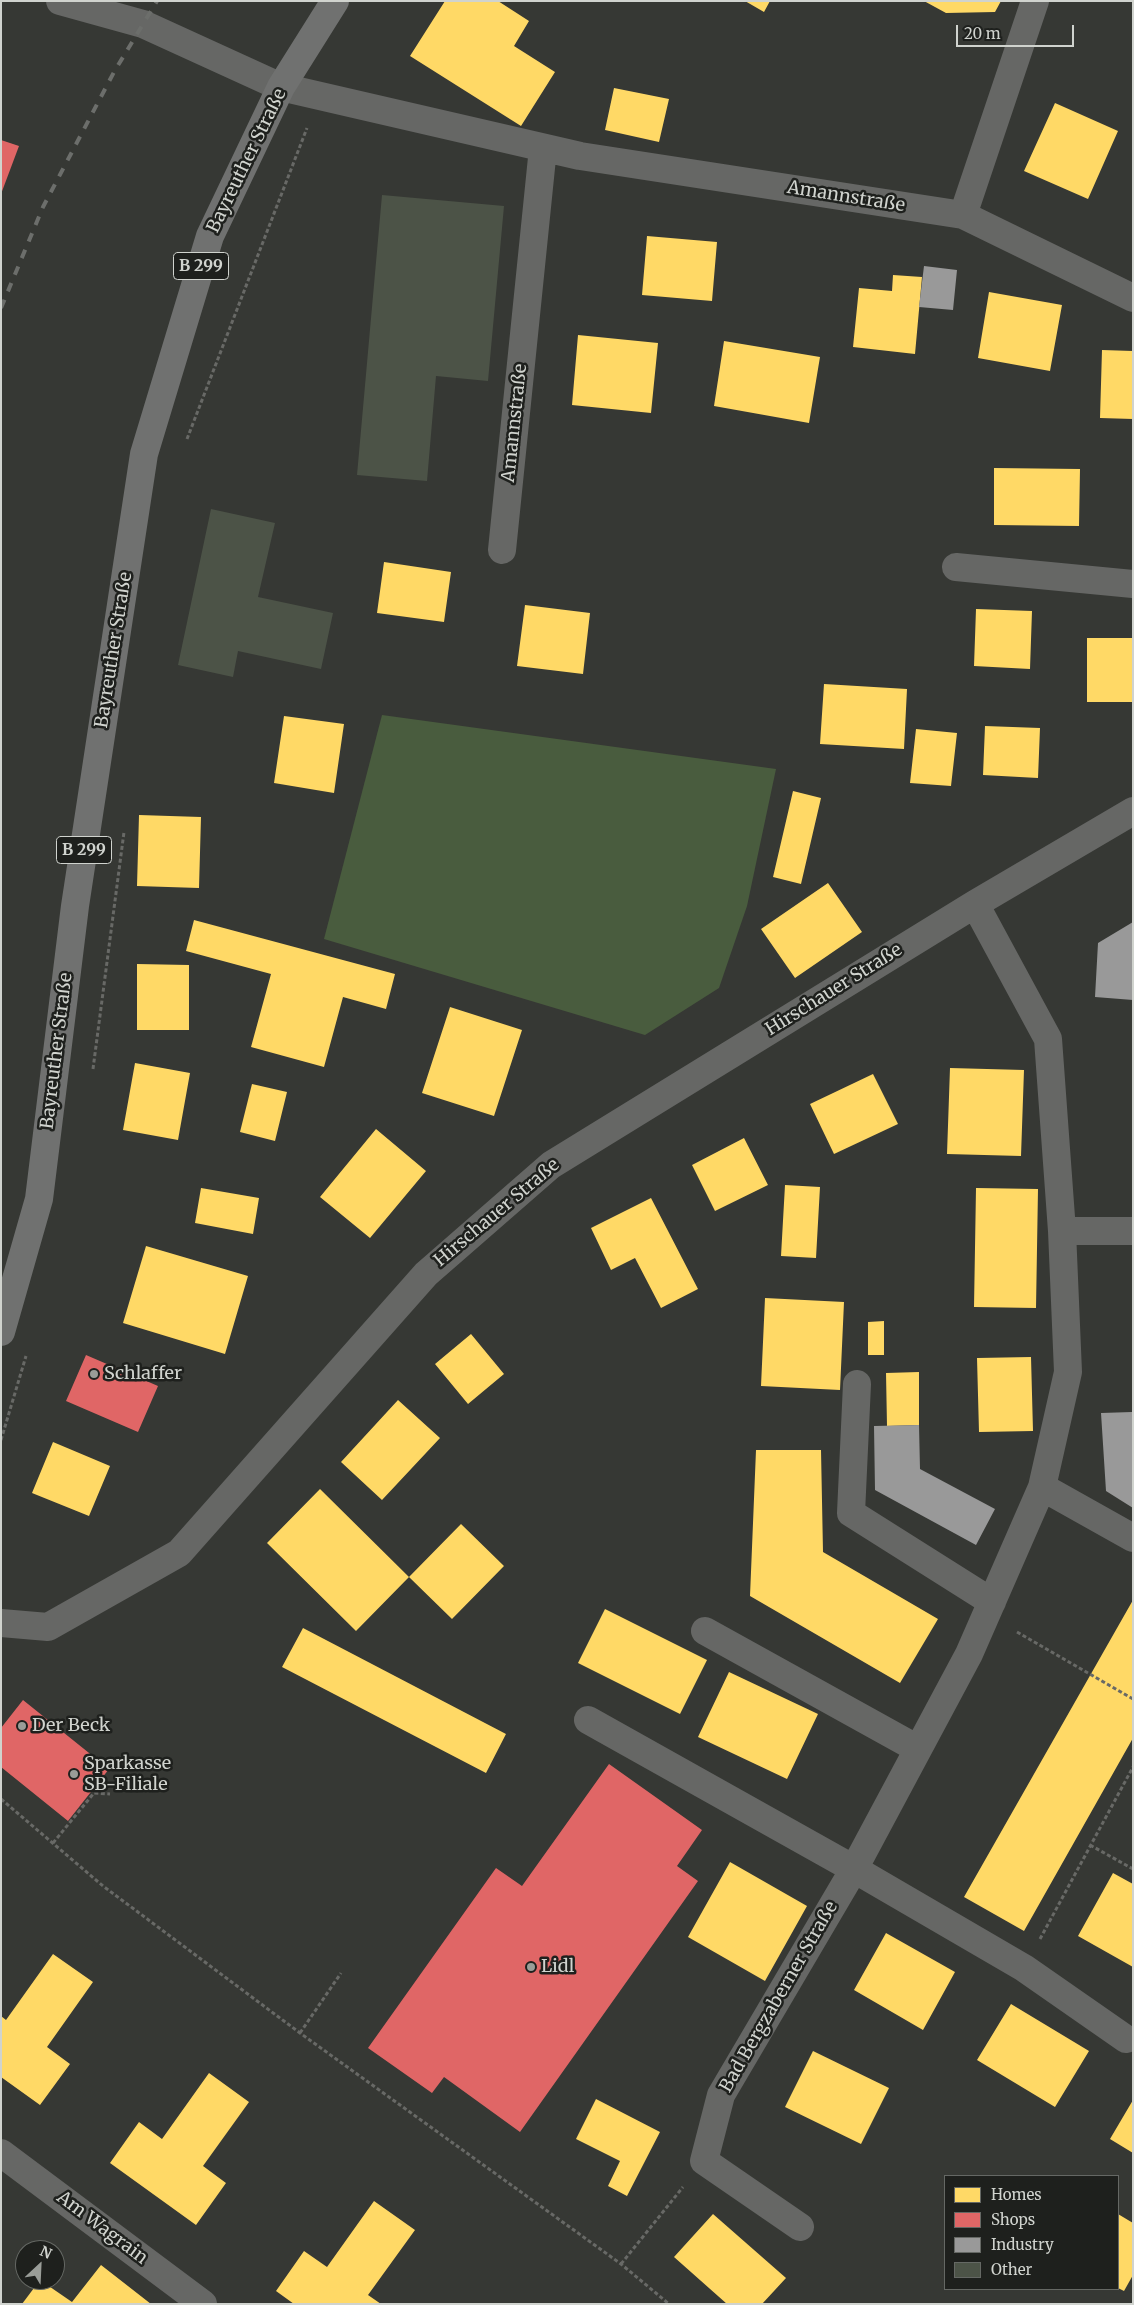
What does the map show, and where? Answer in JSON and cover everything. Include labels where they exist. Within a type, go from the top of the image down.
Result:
[{"type":"main road","name":"Bayreuther Straße","points":[[1,1332],[39,1199],[75,906],[144,454],[210,236],[281,87],[335,1]]},
{"type":"street","name":"Amannstraße","points":[[60,1],[143,24],[281,87],[580,156],[962,215],[1133,298]]},
{"type":"street","points":[[962,215],[1035,1]]},
{"type":"street","name":"Amannstraße","points":[[502,550],[543,148]]},
{"type":"street","points":[[956,567],[1133,584]]},
{"type":"street","name":"Hirschauer Straße","points":[[1,1623],[48,1627],[179,1554],[426,1274],[551,1165],[975,904],[1133,810]]},
{"type":"street","name":"Bad Bergzaberner Straße","points":[[704,2161],[721,2095],[854,1869],[969,1654],[1042,1487],[1068,1372],[1062,1231],[1048,1039],[975,904]]},
{"type":"street","points":[[1062,1231],[1133,1231]]},
{"type":"street","points":[[857,1384],[851,1513],[989,1608]]},
{"type":"street","points":[[1042,1487],[1133,1538]]},
{"type":"street","points":[[705,1630],[918,1749]]},
{"type":"street","points":[[588,1720],[854,1869],[1024,1968],[1126,2040]]},
{"type":"street","name":"Am Wagrain","points":[[1,2153],[203,2304]]},
{"type":"street","points":[[704,2161],[800,2226]]},
{"type":"path","points":[[184,447],[320,96]]},
{"type":"path","points":[[92,1070],[125,826]]},
{"type":"path","points":[[1,1440],[26,1356]]},
{"type":"path","points":[[989,1608],[1133,1698]]},
{"type":"path","points":[[1024,1968],[1133,1767]]},
{"type":"path","points":[[53,1843],[94,1793],[110,1794]]},
{"type":"path","points":[[1,1799],[103,1886],[300,2033],[621,2264],[669,2304]]},
{"type":"path","points":[[1090,1846],[1133,1869]]},
{"type":"path","points":[[300,2033],[341,1973]]},
{"type":"path","points":[[621,2264],[704,2161]]},
{"type":"green space","points":[[382,715],[776,769],[747,906],[719,988],[645,1035],[324,939]]},
{"type":"building: Homes","points":[[445,1],[498,1],[529,21],[514,46],[555,72],[521,126],[410,56]]},
{"type":"building: Homes","points":[[745,1],[770,1],[764,12]]},
{"type":"building: Homes","points":[[924,1],[1001,1],[995,12],[946,13]]},
{"type":"building: Homes","points":[[614,88],[669,99],[659,142],[605,130]]},
{"type":"building: Homes","points":[[1055,103],[1118,131],[1088,199],[1024,171]]},
{"type":"building: Homes","points":[[647,236],[717,242],[712,301],[642,295]]},
{"type":"building: Homes","points":[[893,275],[922,277],[915,354],[853,347],[859,288],[892,291]]},
{"type":"building: Homes","points":[[989,292],[1062,305],[1050,371],[978,358]]},
{"type":"building: Homes","points":[[578,335],[658,343],[651,413],[572,405]]},
{"type":"building: Homes","points":[[724,341],[820,357],[809,423],[714,406]]},
{"type":"building: Homes","points":[[1102,350],[1133,351],[1133,419],[1100,418]]},
{"type":"building: Homes","points":[[994,468],[1080,469],[1079,526],[994,525]]},
{"type":"building: Homes","points":[[384,562],[451,572],[444,622],[377,613]]},
{"type":"building: Homes","points":[[525,605],[590,613],[583,674],[517,666]]},
{"type":"building: Homes","points":[[976,609],[1032,611],[1030,669],[974,666]]},
{"type":"building: Homes","points":[[1087,638],[1133,638],[1133,702],[1087,702]]},
{"type":"building: Homes","points":[[824,684],[907,689],[904,749],[820,744]]},
{"type":"building: Homes","points":[[284,716],[344,724],[334,793],[274,783]]},
{"type":"building: Homes","points":[[985,726],[1040,728],[1038,778],[983,775]]},
{"type":"building: Homes","points":[[916,729],[957,733],[951,786],[910,783]]},
{"type":"building: Homes","points":[[793,791],[821,798],[801,884],[773,877]]},
{"type":"building: Homes","points":[[139,815],[201,817],[199,888],[137,886]]},
{"type":"building: Homes","points":[[828,883],[862,932],[795,978],[761,929]]},
{"type":"building: Homes","points":[[194,920],[395,974],[386,1009],[343,997],[324,1067],[251,1047],[271,974],[186,951]]},
{"type":"building: Homes","points":[[137,964],[189,965],[189,1030],[137,1030]]},
{"type":"building: Homes","points":[[450,1007],[522,1030],[494,1116],[422,1093]]},
{"type":"building: Homes","points":[[135,1063],[190,1073],[178,1140],[123,1130]]},
{"type":"building: Homes","points":[[950,1068],[1024,1070],[1021,1156],[947,1154]]},
{"type":"building: Homes","points":[[873,1074],[898,1124],[834,1154],[810,1104]]},
{"type":"building: Homes","points":[[252,1084],[287,1092],[275,1141],[240,1132]]},
{"type":"building: Homes","points":[[376,1129],[426,1171],[370,1238],[320,1197]]},
{"type":"building: Homes","points":[[744,1138],[768,1185],[715,1211],[692,1165]]},
{"type":"building: Homes","points":[[785,1185],[820,1187],[816,1258],[781,1256]]},
{"type":"building: Homes","points":[[201,1188],[259,1198],[253,1234],[195,1223]]},
{"type":"building: Homes","points":[[976,1188],[1038,1189],[1036,1308],[974,1307]]},
{"type":"building: Homes","points":[[651,1198],[698,1289],[661,1308],[635,1258],[611,1270],[591,1228]]},
{"type":"building: Homes","points":[[146,1246],[248,1276],[225,1354],[123,1323]]},
{"type":"building: Homes","points":[[765,1298],[844,1302],[840,1390],[761,1386]]},
{"type":"building: Homes","points":[[884,1321],[884,1355],[868,1355],[868,1322]]},
{"type":"building: Homes","points":[[471,1334],[504,1374],[468,1404],[435,1364]]},
{"type":"building: Homes","points":[[1031,1357],[1033,1431],[979,1432],[977,1358]]},
{"type":"building: Homes","points":[[919,1372],[919,1425],[887,1426],[886,1373]]},
{"type":"building: Homes","points":[[398,1400],[440,1438],[382,1500],[341,1462]]},
{"type":"building: Homes","points":[[53,1442],[110,1466],[89,1516],[32,1493]]},
{"type":"building: Homes","points":[[756,1450],[821,1450],[823,1552],[938,1619],[900,1683],[750,1596]]},
{"type":"building: Homes","points":[[320,1489],[409,1577],[356,1631],[267,1543]]},
{"type":"building: Homes","points":[[461,1524],[504,1566],[452,1619],[409,1577]]},
{"type":"building: Homes","points":[[1133,1600],[1133,1738],[1024,1931],[964,1897]]},
{"type":"building: Homes","points":[[605,1609],[707,1660],[680,1714],[578,1663]]},
{"type":"building: Homes","points":[[303,1628],[506,1734],[486,1773],[282,1667]]},
{"type":"building: Homes","points":[[729,1672],[818,1714],[787,1779],[698,1737]]},
{"type":"building: Homes","points":[[730,1862],[807,1906],[765,1981],[688,1937]]},
{"type":"building: Homes","points":[[1113,1873],[1133,1884],[1133,1967],[1078,1936]]},
{"type":"building: Homes","points":[[886,1933],[955,1972],[923,2030],[854,1990]]},
{"type":"building: Homes","points":[[53,1954],[93,1982],[47,2047],[70,2064],[40,2105],[1,2077],[1,2016],[6,2020]]},
{"type":"building: Homes","points":[[1011,2004],[1089,2051],[1055,2107],[977,2060]]},
{"type":"building: Homes","points":[[813,2051],[889,2088],[861,2144],[785,2107]]},
{"type":"building: Homes","points":[[209,2073],[249,2102],[203,2166],[226,2183],[196,2225],[110,2163],[139,2122],[162,2139]]},
{"type":"building: Homes","points":[[596,2099],[660,2132],[627,2196],[608,2186],[620,2161],[576,2139]]},
{"type":"building: Homes","points":[[1133,2100],[1133,2153],[1110,2139]]},
{"type":"building: Homes","points":[[374,2201],[415,2230],[368,2295],[381,2304],[294,2304],[276,2291],[304,2251],[327,2267]]},
{"type":"building: Homes","points":[[713,2214],[786,2278],[762,2304],[727,2304],[674,2257]]},
{"type":"building: Homes","points":[[1119,2215],[1133,2223],[1133,2275],[1124,2291],[1119,2288]]},
{"type":"building: Homes","points":[[101,2265],[151,2304],[22,2304],[32,2290],[55,2290],[72,2302]]},
{"type":"building: Shops","points":[[1,140],[19,146],[1,194]]},
{"type":"building: Shops","points":[[86,1355],[158,1386],[138,1432],[66,1401]]},
{"type":"building: Shops","points":[[23,1700],[109,1769],[68,1821],[1,1767],[1,1728]]},
{"type":"building: Shops","name":"Lidl","points":[[609,1764],[702,1830],[677,1866],[698,1881],[520,2132],[444,2077],[432,2093],[368,2048],[496,1868],[522,1886]]},
{"type":"building: Industry","points":[[924,266],[957,270],[953,310],[919,307]]},
{"type":"building: Industry","points":[[1133,922],[1133,1000],[1095,997],[1098,943]]},
{"type":"building: Industry","points":[[1132,1412],[1133,1508],[1106,1491],[1101,1413]]},
{"type":"building: Industry","points":[[919,1425],[920,1469],[995,1509],[976,1545],[875,1490],[874,1426]]},
{"type":"building: Other","points":[[382,195],[504,206],[488,381],[436,376],[427,481],[357,475]]},
{"type":"building: Other","points":[[211,509],[275,523],[258,597],[333,613],[321,669],[238,651],[233,677],[178,665]]},
{"type":"railway","points":[[1,308],[43,207],[114,72],[157,1]]},
{"type":"place","name":"Schlaffer","points":[[94,1374]]},
{"type":"place","name":"Der Beck","points":[[22,1726]]},
{"type":"place","name":"Sparkasse SB-Filiale","points":[[74,1774]]},
{"type":"place","name":"Lidl","points":[[531,1967]]}]
